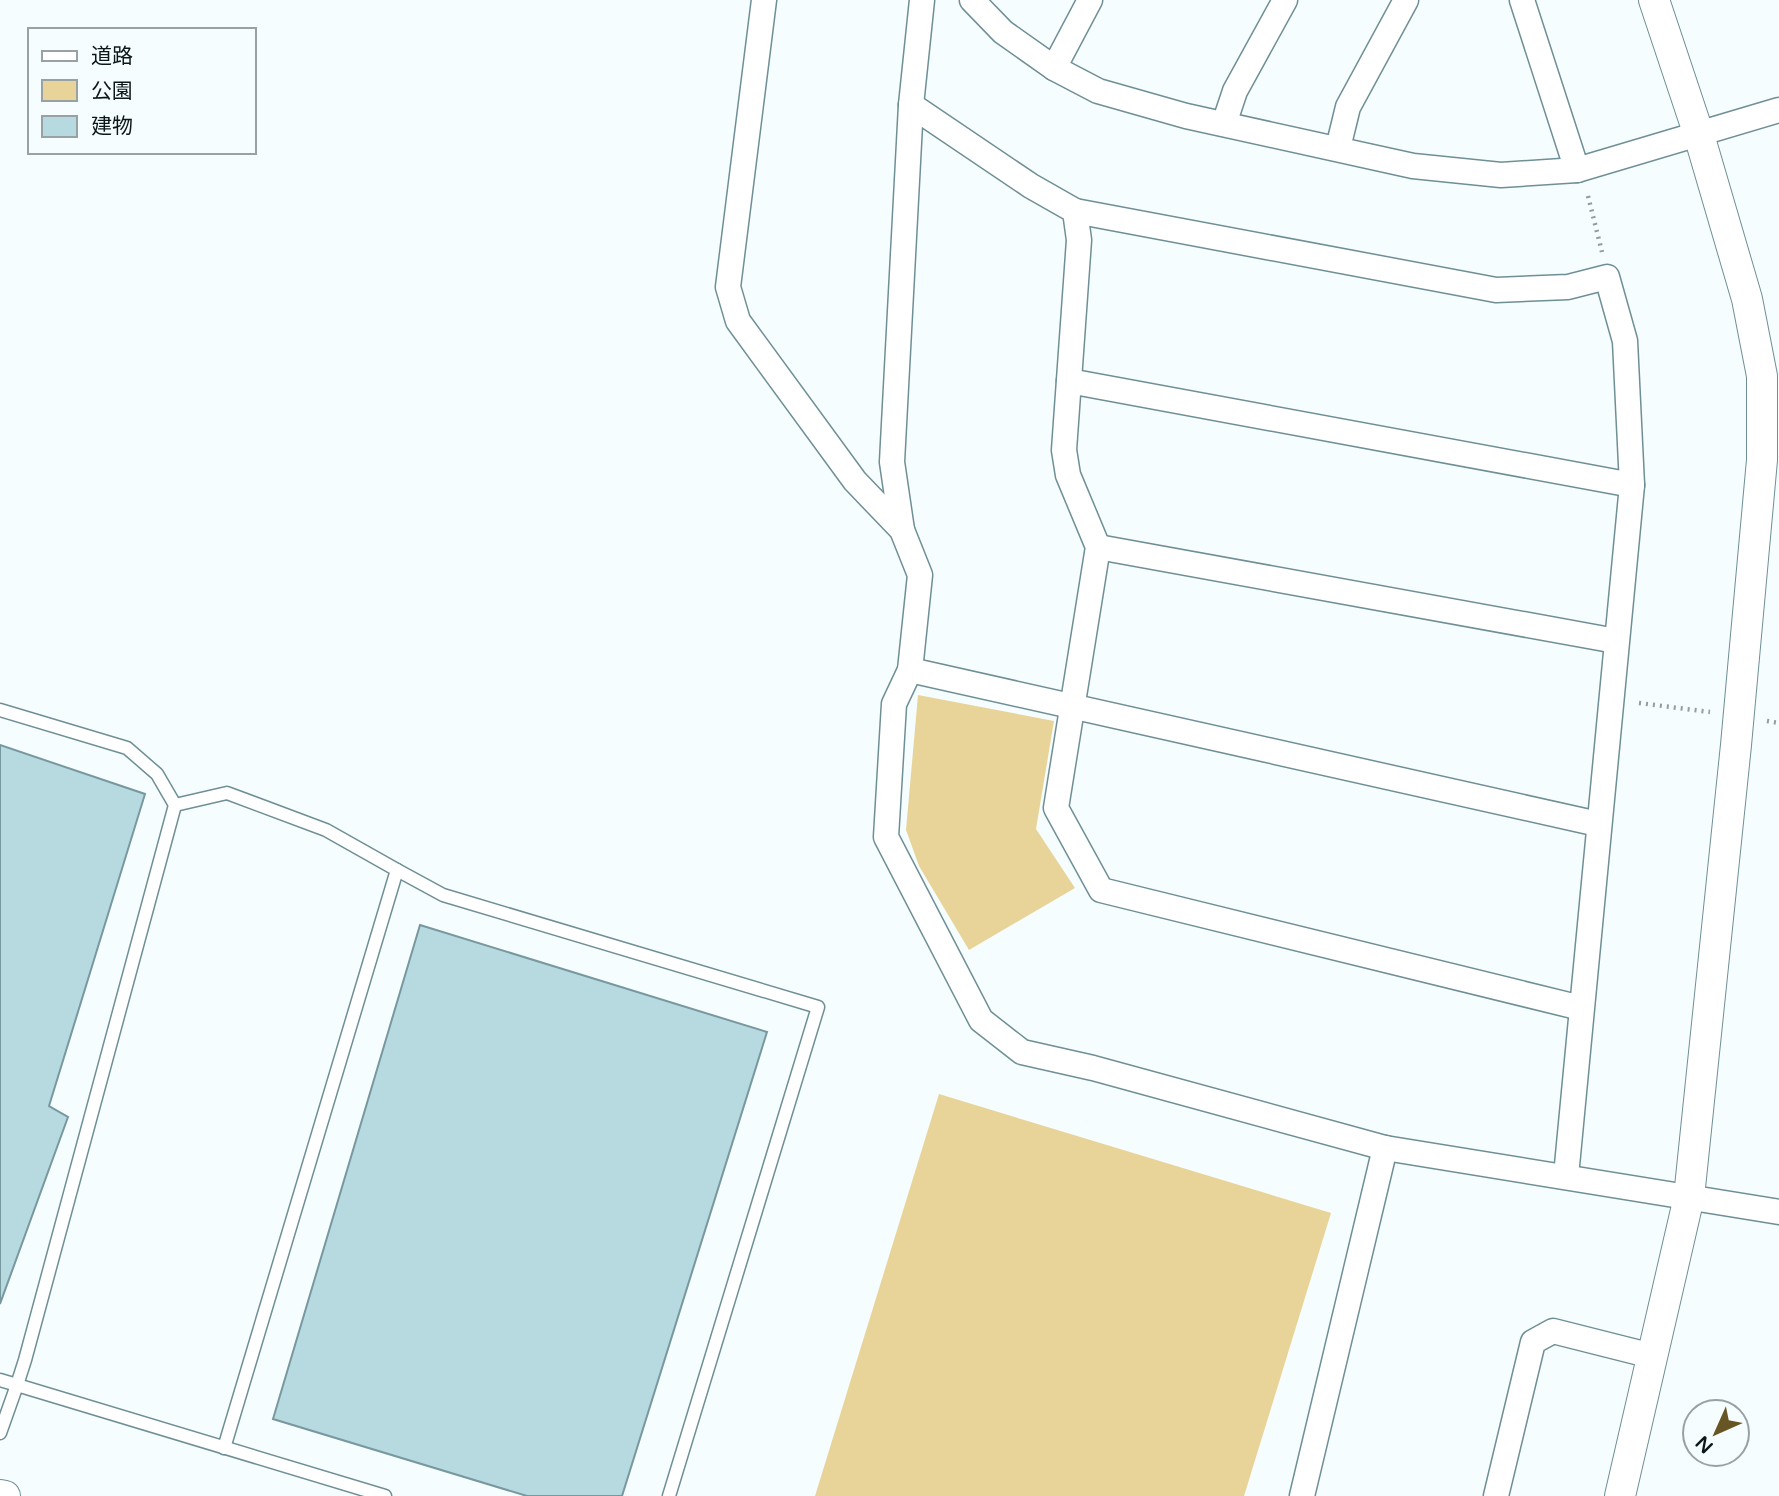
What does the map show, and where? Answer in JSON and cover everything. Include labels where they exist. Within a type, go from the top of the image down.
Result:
[{"type":"street","points":[[764,0],[728,287],[738,321],[855,481],[902,530]]},
{"type":"street","points":[[922,0],[911,105],[892,462],[902,530],[920,575],[910,670],[894,704],[886,837],[981,1020],[1022,1052],[1093,1068],[1385,1148],[1779,1212]]},
{"type":"street","points":[[972,0],[1003,32],[1054,68],[1098,91],[1224,124],[1413,166],[1501,174],[1577,170],[1779,110]]},
{"type":"street","points":[[1054,68],[1090,0]]},
{"type":"street","points":[[1224,124],[1235,91],[1284,0]]},
{"type":"street","points":[[1338,148],[1348,107],[1406,0]]},
{"type":"street","points":[[1522,0],[1577,170]]},
{"type":"street","points":[[1620,1496],[1689,1197],[1739,715],[1762,460],[1762,376],[1747,299],[1699,135],[1654,0]]},
{"type":"street","points":[[911,105],[1031,186],[1075,211],[1496,290],[1567,287],[1607,277],[1625,341],[1632,485],[1566,1176]]},
{"type":"street","points":[[1075,211],[1079,240],[1064,450],[1098,547],[1056,808],[1101,890],[1581,1008]]},
{"type":"street","points":[[1069,381],[1632,485]]},
{"type":"street","points":[[1098,547],[1616,641]]},
{"type":"street","points":[[910,670],[1598,824]]},
{"type":"street","points":[[1302,1496],[1385,1148]]},
{"type":"street","points":[[1496,1496],[1533,1342],[1553,1331],[1652,1356]]},
{"type":"lane","points":[[0,710],[127,748],[157,774],[175,805],[17,1385],[0,1433]]},
{"type":"lane","points":[[175,805],[227,793],[326,830],[443,895],[818,1007],[669,1496]]},
{"type":"lane","points":[[224,1448],[397,870]]},
{"type":"lane","points":[[0,1380],[385,1496]]},
{"type":"path","points":[[1577,170],[1588,194],[1607,277]]},
{"type":"path","points":[[1610,700],[1739,715],[1779,723]]},
{"type":"green space","points":[[918,695],[1054,721],[1036,829],[1075,888],[969,950],[919,866],[906,830]]},
{"type":"green space","points":[[939,1094],[1331,1213],[1244,1496],[815,1496]]},
{"type":"building","points":[[0,745],[145,794],[49,1106],[68,1117],[0,1304]]},
{"type":"building","points":[[420,925],[767,1032],[622,1496],[527,1496],[273,1419]]}]
